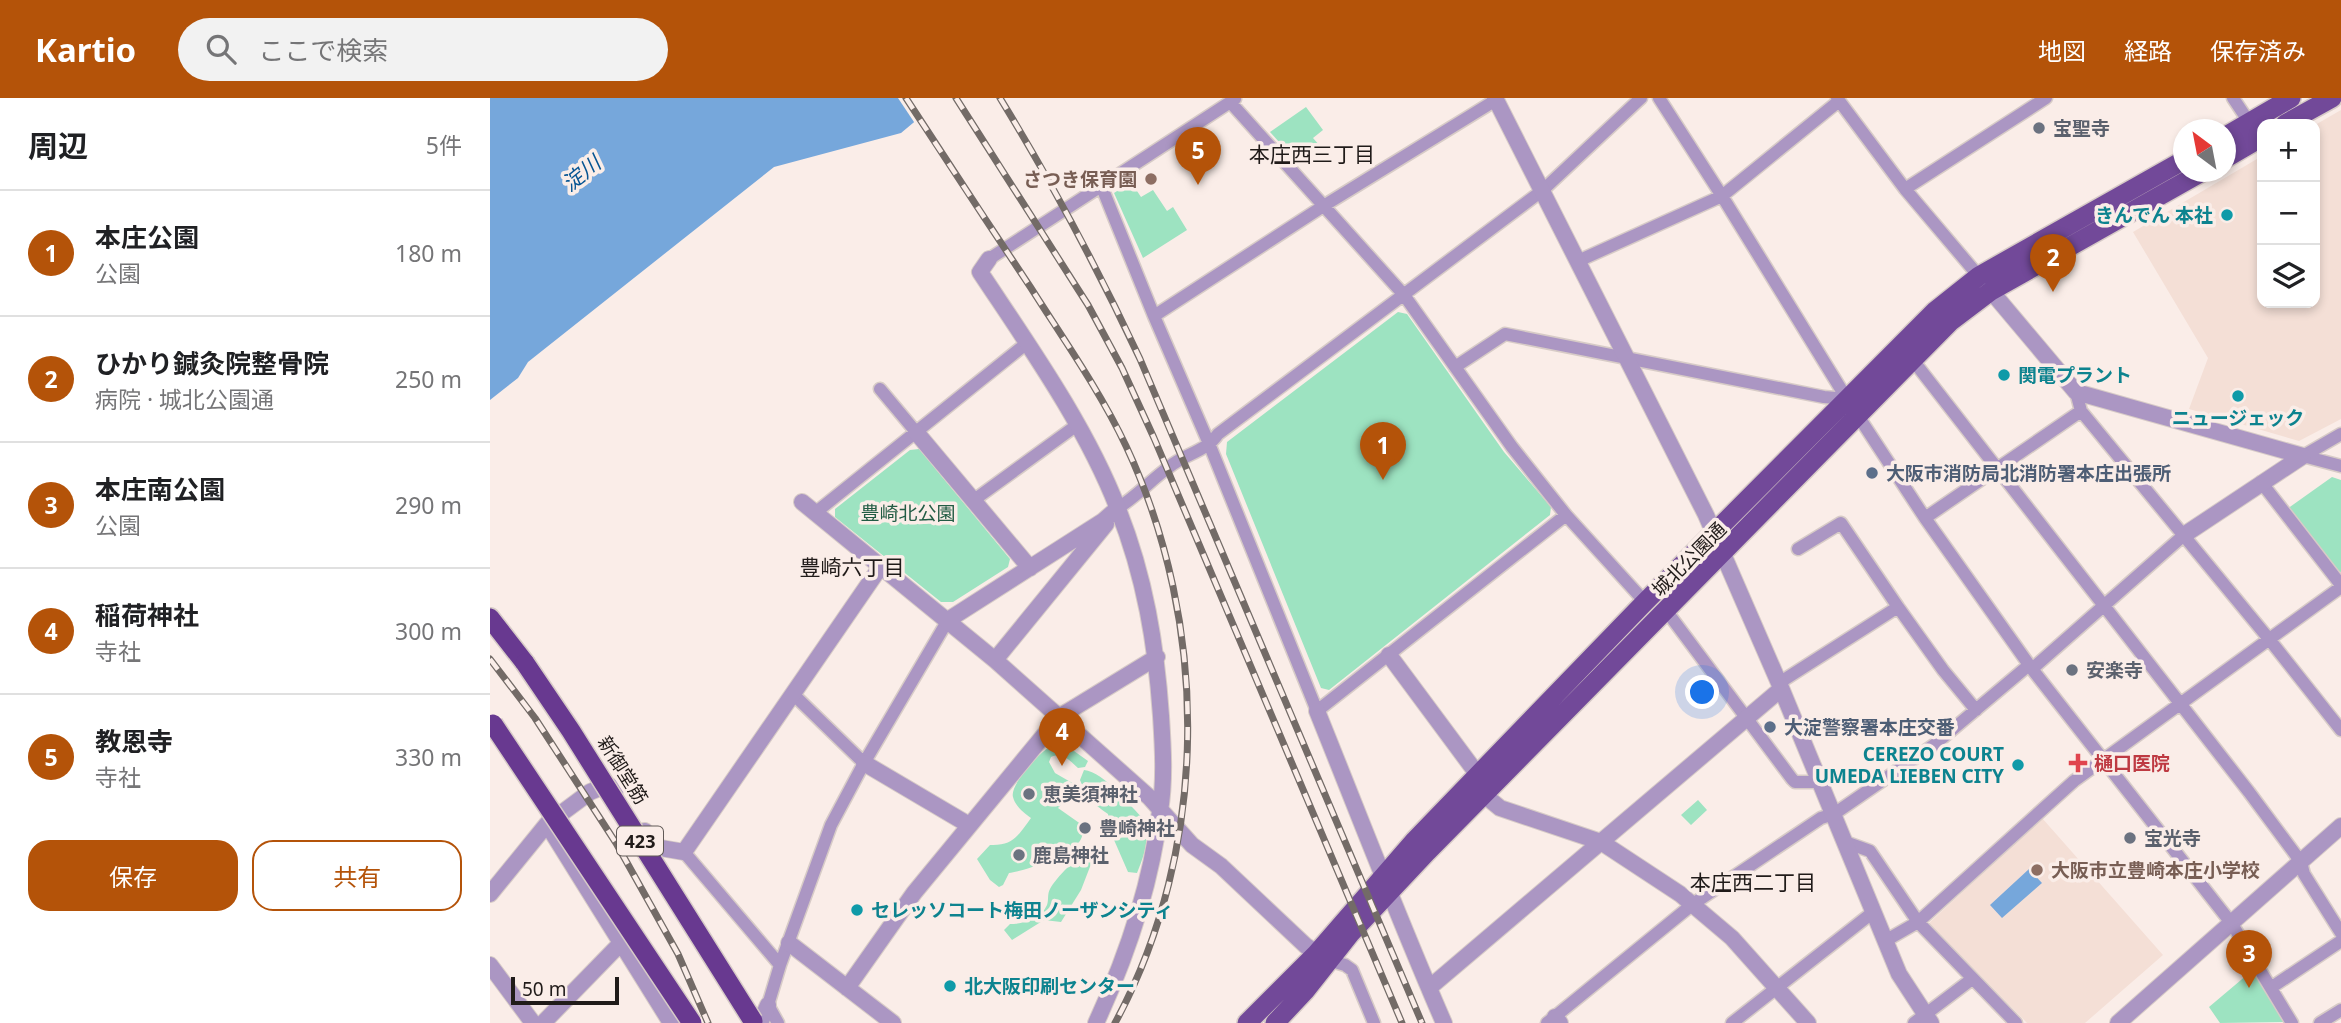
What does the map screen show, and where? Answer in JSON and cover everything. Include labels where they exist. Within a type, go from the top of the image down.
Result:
[{"type":"highway","name":"新御堂筋","points":[[490,618],[525,663],[571,731],[756,1023]]},
{"type":"highway","points":[[490,719],[691,1023]]},
{"type":"main road","points":[[2236,148],[2291,98]]},
{"type":"main road","points":[[2294,119],[2332,98]]},
{"type":"main road","points":[[2236,134],[2256,130]]},
{"type":"main road","name":"城北公園通","points":[[1248,1023],[1322,957],[1478,775],[1645,602],[1852,406],[1912,359],[1985,284],[2173,166]]},
{"type":"main road","name":"城北公園通","points":[[1386,884],[1483,794],[1722,552],[1935,311],[2183,182]]},
{"type":"main road","name":"城北公園通","points":[[1280,1021],[1305,991],[1322,957]]},
{"type":"street","points":[[756,1023],[768,1005],[831,825],[947,620],[1103,521],[1138,496],[1170,466],[1210,446],[1218,434],[1543,190],[1641,98]]},
{"type":"street","points":[[1659,98],[1925,519],[2031,667],[2232,924],[2292,1023]]},
{"type":"street","points":[[1905,189],[2046,98]]},
{"type":"street","points":[[2233,98],[2256,130]]},
{"type":"street","points":[[1154,316],[1495,99],[1706,515],[1834,814],[1872,913],[1923,1020],[1972,979]]},
{"type":"street","points":[[1578,261],[1722,195],[1838,99],[1905,189],[2076,392],[2081,411],[2341,730]]},
{"type":"street","points":[[1096,1023],[1118,976],[1138,915],[1161,810],[1163,748],[1157,657],[1142,581],[1118,508],[1077,425],[984,265],[1101,185],[1234,100],[1404,295],[1512,447],[1566,515],[1645,602]]},
{"type":"street","points":[[1101,185],[1444,1023]]},
{"type":"street","points":[[1455,367],[1505,334],[1824,397],[1852,406]]},
{"type":"street","points":[[816,513],[1027,343]]},
{"type":"street","points":[[1912,359],[2180,702],[2301,862],[2304,874],[2341,933]]},
{"type":"street","points":[[880,389],[1030,568]]},
{"type":"street","points":[[2076,392],[2341,466]]},
{"type":"street","points":[[1925,519],[2081,411]]},
{"type":"street","points":[[974,500],[1077,425]]},
{"type":"street","points":[[1554,1021],[1693,904],[1821,818],[1834,814],[1934,745],[2105,606],[2184,535],[2341,433]]},
{"type":"street","points":[[1885,941],[1918,922],[2074,781],[2341,586],[2262,482]]},
{"type":"street","points":[[802,502],[995,660],[1161,810],[1192,845],[1221,866],[1322,957],[1352,970],[1374,1023]]},
{"type":"street","points":[[995,660],[1118,508]]},
{"type":"street","points":[[1317,711],[1566,515]]},
{"type":"street","points":[[1798,549],[1841,523],[1943,670],[1976,710]]},
{"type":"street","points":[[684,852],[881,566]]},
{"type":"street","points":[[1429,988],[1746,719],[1780,686],[1898,607]]},
{"type":"street","points":[[1665,609],[1792,779],[1795,782],[1820,782]]},
{"type":"street","points":[[1389,655],[1478,775]]},
{"type":"street","points":[[847,988],[914,893],[1059,717],[1157,657]]},
{"type":"street","points":[[793,694],[864,763],[969,825]]},
{"type":"street","points":[[490,894],[547,824],[590,792],[610,786],[622,795],[655,847],[684,852],[780,965]]},
{"type":"street","points":[[1483,794],[1500,808],[1601,842],[1693,904],[1732,938],[1808,1023]]},
{"type":"street","points":[[547,824],[670,1023]]},
{"type":"street","points":[[2118,1023],[2341,826]]},
{"type":"street","points":[[1845,842],[1870,850],[1918,922],[2016,1023]]},
{"type":"street","points":[[1732,1023],[1872,913]]},
{"type":"street","points":[[2272,987],[2341,941]]},
{"type":"street","points":[[543,1023],[621,943]]},
{"type":"street","points":[[789,943],[892,1023]]},
{"type":"street","points":[[490,965],[533,1023]]},
{"type":"street","points":[[768,1005],[778,1023]]},
{"type":"street","points":[[2320,1023],[2341,1010]]},
{"type":"shaded area","points":[[2341,110],[2341,419],[2299,441],[2189,409],[2208,358],[2133,232],[2218,182],[2236,182],[2236,171],[2257,159],[2257,308],[2320,308],[2320,122]]},
{"type":"shaded area","name":"大阪市立豊崎本庄小学校","points":[[2042,818],[2163,955],[2085,1023],[2027,1023],[1929,923]]},
{"type":"green space","points":[[1306,107],[1323,130],[1313,138],[1320,146],[1299,164],[1270,132]]},
{"type":"green space","points":[[1131,182],[1141,197],[1153,190],[1167,211],[1173,207],[1187,230],[1143,258],[1114,193]]},
{"type":"green space","points":[[1398,312],[1407,314],[1504,452],[1551,507],[1550,515],[1329,690],[1321,688],[1226,454],[1227,442]]},
{"type":"green space","name":"豊崎北公園","points":[[919,449],[1010,559],[1008,567],[953,602],[941,602],[835,517],[835,509],[910,450]]},
{"type":"green space","points":[[2332,477],[2341,480],[2341,572],[2336,571],[2287,509]]},
{"type":"green space","points":[[1058,743],[1088,761],[1085,767],[1078,768],[1059,756],[1051,757],[1049,762],[1055,773],[1074,784],[1075,791],[1058,808],[1085,827],[1081,838],[1072,848],[1055,858],[1009,873],[999,887],[990,880],[977,859],[990,845],[1004,844],[1014,839],[1031,818],[1016,804],[1013,791],[1029,766],[1045,750]]},
{"type":"green space","points":[[1084,770],[1108,783],[1145,820],[1146,847],[1137,873],[1128,872],[1111,833],[1108,814],[1088,797],[1080,780]]},
{"type":"green space","points":[[1698,800],[1707,810],[1691,825],[1681,815]]},
{"type":"green space","points":[[1089,851],[1093,859],[1081,890],[1061,922],[1044,920],[1012,940],[1004,930],[1010,924],[1026,922],[1041,914],[1047,905],[1050,889],[1057,879],[1073,862]]},
{"type":"green space","points":[[2254,969],[2285,1018],[2283,1022],[2220,1023],[2209,1007]]},
{"type":"water","name":"淀川","points":[[490,98],[943,98],[901,133],[774,167],[528,362],[518,378],[490,400]]},
{"type":"water","points":[[2029,869],[2042,883],[2002,918],[1990,905]]},
{"type":"pier","points":[[898,98],[946,98],[916,125]]},
{"type":"railway","points":[[906,98],[1105,405],[1126,446],[1154,515],[1173,587],[1184,661],[1188,736],[1182,811],[1169,884],[1146,955],[1115,1023]]},
{"type":"railway","points":[[956,98],[1088,305],[1122,368],[1402,1023]]},
{"type":"railway","points":[[1000,98],[1074,227],[1140,359],[1422,1023]]},
{"type":"railway","points":[[490,659],[535,718],[616,843],[678,954],[708,1023]]},
{"type":"place","name":"宝聖寺","points":[[2039,128]]},
{"type":"place","name":"さつき保育園","points":[[1151,179]]},
{"type":"place","name":"教恩寺","points":[[1198,185]]},
{"type":"place","name":"きんでん 本社","points":[[2227,215]]},
{"type":"place","name":"ひかり鍼灸院整骨院","points":[[2053,292]]},
{"type":"place","name":"関電プラント","points":[[2004,375]]},
{"type":"place","name":"ニュージェック","points":[[2238,396]]},
{"type":"place","name":"大阪市消防局北消防署本庄出張所","points":[[1872,473]]},
{"type":"place","name":"本庄公園","points":[[1383,480]]},
{"type":"place","name":"安楽寺","points":[[2072,670]]},
{"type":"place","name":"大淀警察署本庄交番","points":[[1770,727]]},
{"type":"place","name":"樋口医院","points":[[2078,763]]},
{"type":"place","name":"CEREZO COURT UMEDA LIEBEN CITY","points":[[2018,765]]},
{"type":"place","name":"稲荷神社","points":[[1062,766]]},
{"type":"place","name":"恵美須神社","points":[[1029,794]]},
{"type":"place","name":"豊崎神社","points":[[1085,828]]},
{"type":"place","name":"宝光寺","points":[[2130,838]]},
{"type":"place","name":"鹿島神社","points":[[1019,855]]},
{"type":"place","name":"大阪市立豊崎本庄小学校","points":[[2037,870]]},
{"type":"place","name":"セレッソコート梅田ノーザンシティ","points":[[857,910]]},
{"type":"place","name":"北大阪印刷センター","points":[[950,986]]},
{"type":"place","name":"本庄南公園","points":[[2249,988]]},
{"type":"district","name":"本庄西三丁目","points":[[1312,154]]},
{"type":"district","name":"豊崎六丁目","points":[[852,567]]},
{"type":"district","name":"本庄西二丁目","points":[[1753,882]]}]
